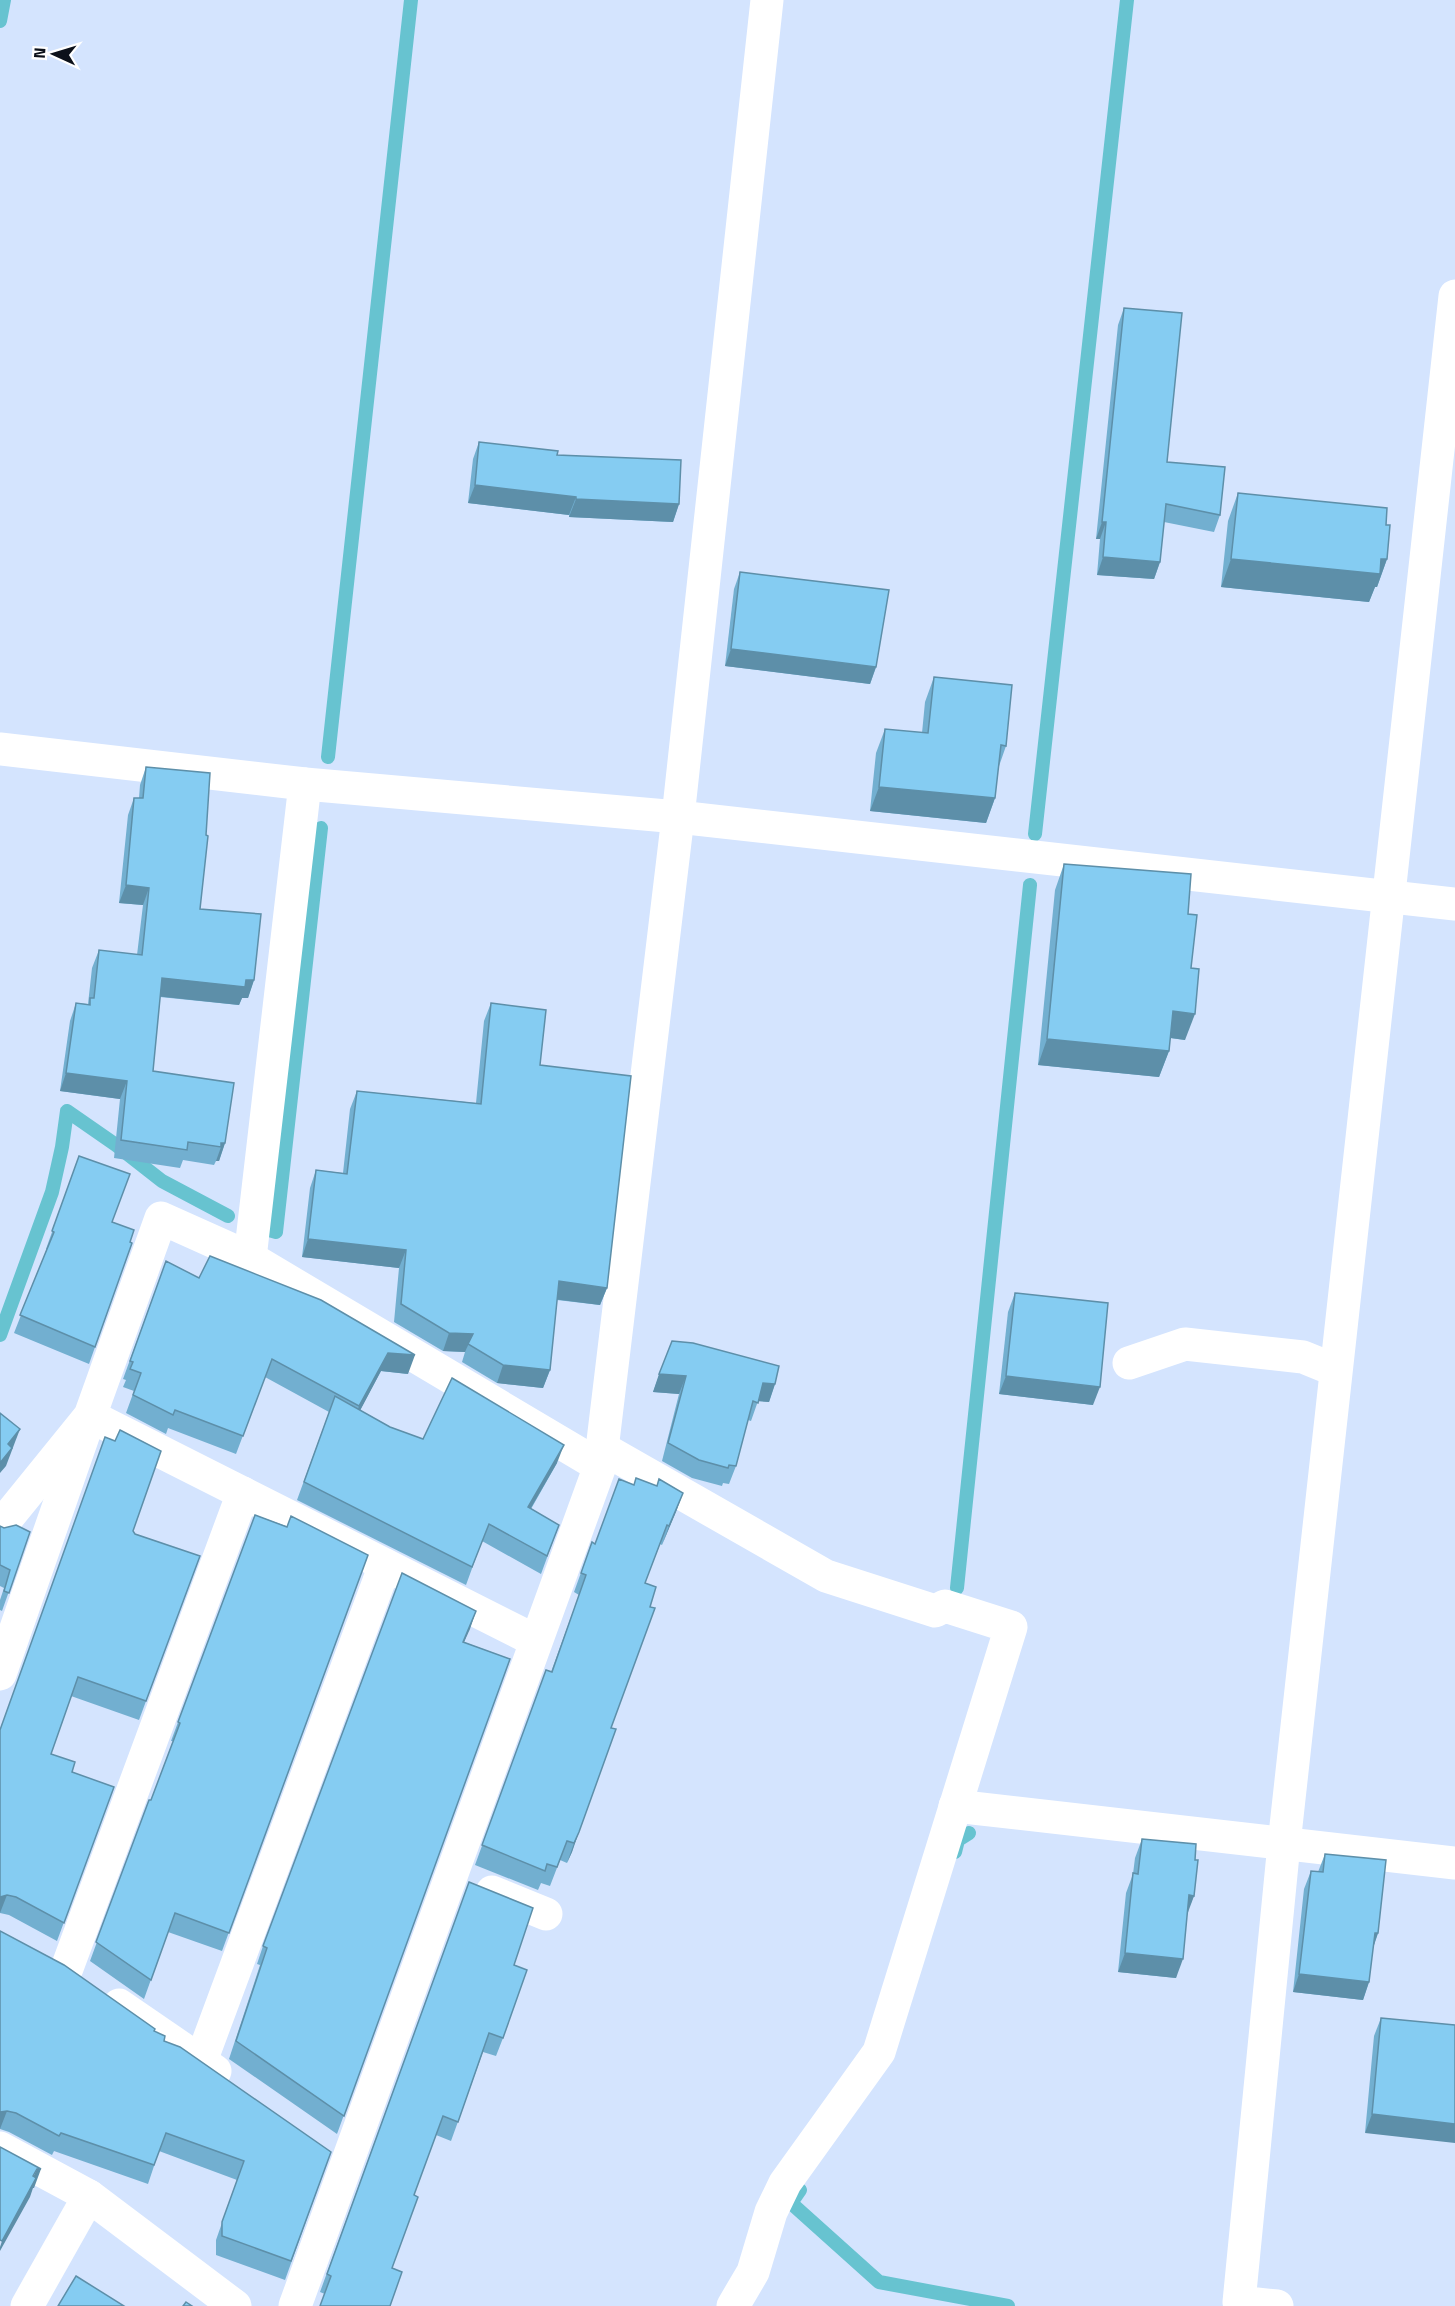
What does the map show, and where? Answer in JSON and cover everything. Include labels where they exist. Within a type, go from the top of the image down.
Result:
[{"type":"street","points":[[295,2306],[601,1457],[678,817],[767,0]]},
{"type":"street","points":[[1277,2306],[1239,2302],[1284,1844],[1335,1370],[1455,296]]},
{"type":"street","points":[[0,749],[305,784],[678,817],[1455,904]]},
{"type":"street","points":[[250,1258],[305,784]]},
{"type":"street","points":[[0,1674],[161,1218],[250,1258],[601,1457],[826,1576],[935,1611],[945,1606],[1011,1627],[879,2052],[785,2183],[771,2212],[753,2272],[733,2306]]},
{"type":"street","points":[[1129,1363],[1185,1344],[1303,1357],[1335,1370]]},
{"type":"street","points":[[90,1416],[536,1641]]},
{"type":"street","points":[[0,1527],[90,1416]]},
{"type":"street","points":[[67,1968],[243,1492]]},
{"type":"street","points":[[201,2061],[385,1564]]},
{"type":"street","points":[[955,1806],[1455,1863]]},
{"type":"street","points":[[452,1875],[546,1914]]},
{"type":"street","points":[[38,1953],[67,1968],[240,2089]]},
{"type":"street","points":[[318,2144],[347,2164]]},
{"type":"street","points":[[0,2148],[89,2196],[235,2306]]},
{"type":"street","points":[[27,2306],[89,2196]]},
{"type":"building","points":[[1124,308],[1182,313],[1167,462],[1225,467],[1220,515],[1166,504],[1160,562],[1103,557],[1106,522],[1102,522]]},
{"type":"building","points":[[479,442],[558,451],[557,455],[681,460],[679,504],[576,499],[576,497],[475,485]]},
{"type":"building","points":[[1238,493],[1387,508],[1386,525],[1390,525],[1387,559],[1381,559],[1380,574],[1231,559]]},
{"type":"building","points":[[740,572],[889,590],[876,667],[731,649]]},
{"type":"building","points":[[934,677],[1012,685],[1006,746],[1001,745],[995,798],[879,787],[885,729],[928,733]]},
{"type":"building","points":[[146,767],[210,773],[206,835],[208,836],[200,909],[261,914],[254,980],[246,980],[245,987],[162,978],[153,1071],[234,1083],[225,1143],[221,1143],[221,1147],[188,1142],[187,1150],[121,1140],[127,1081],[66,1073],[76,1003],[90,1005],[90,998],[94,998],[99,950],[142,955],[149,888],[126,885],[134,798],[143,798]]},
{"type":"building","points":[[1064,864],[1191,874],[1188,914],[1197,915],[1191,968],[1199,969],[1195,1014],[1173,1011],[1169,1051],[1047,1039]]},
{"type":"building","points":[[491,1003],[546,1010],[540,1065],[631,1076],[607,1288],[559,1281],[550,1370],[503,1365],[468,1344],[473,1334],[449,1333],[401,1304],[406,1250],[308,1239],[316,1170],[347,1174],[357,1091],[481,1104]]},
{"type":"building","points":[[79,1156],[130,1174],[112,1222],[134,1230],[130,1242],[132,1243],[95,1347],[20,1315],[54,1232],[52,1231]]},
{"type":"building","points":[[210,1256],[321,1300],[415,1355],[388,1353],[359,1406],[272,1359],[243,1436],[175,1410],[173,1415],[133,1395],[141,1373],[130,1369],[133,1362],[130,1361],[166,1261],[199,1278]]},
{"type":"building","points":[[1015,1293],[1108,1303],[1100,1387],[1006,1376]]},
{"type":"building","points":[[672,1341],[693,1343],[779,1366],[775,1384],[763,1383],[758,1403],[753,1401],[736,1466],[729,1465],[728,1468],[699,1460],[668,1443],[686,1376],[659,1374]]},
{"type":"building","points":[[452,1378],[564,1445],[528,1507],[559,1525],[547,1556],[489,1524],[472,1567],[304,1482],[335,1396],[390,1427],[423,1439]]},
{"type":"building","points":[[0,1413],[20,1429],[8,1444],[12,1448],[0,1463]]},
{"type":"building","points":[[120,1430],[161,1451],[133,1531],[135,1534],[200,1556],[146,1701],[78,1677],[51,1754],[75,1762],[72,1772],[114,1787],[64,1923],[16,1897],[7,1895],[0,1897],[0,1730],[105,1437],[115,1441]]},
{"type":"building","points":[[636,1478],[657,1486],[659,1479],[683,1493],[669,1526],[667,1525],[645,1583],[656,1587],[650,1607],[655,1608],[611,1728],[616,1729],[579,1832],[574,1843],[567,1841],[557,1867],[547,1864],[545,1871],[482,1845],[546,1670],[552,1672],[586,1575],[581,1573],[592,1542],[595,1544],[619,1479],[634,1485]]},
{"type":"building","points":[[255,1515],[287,1527],[291,1516],[368,1555],[229,1933],[175,1913],[151,1980],[96,1942],[180,1723],[178,1722]]},
{"type":"building","points":[[16,1525],[30,1532],[9,1593],[4,1591],[10,1570],[0,1565],[0,1526],[4,1528]]},
{"type":"building","points":[[402,1573],[476,1611],[463,1642],[510,1659],[344,2116],[236,2041],[267,1948],[263,1946]]},
{"type":"building","points":[[1142,1839],[1196,1844],[1195,1860],[1198,1860],[1194,1896],[1189,1895],[1183,1959],[1125,1953],[1133,1873],[1138,1874]]},
{"type":"building","points":[[1325,1854],[1386,1860],[1378,1933],[1375,1933],[1369,1982],[1299,1974],[1311,1871],[1323,1872]]},
{"type":"building","points":[[469,1882],[533,1908],[514,1965],[527,1970],[503,2038],[489,2033],[458,2122],[443,2116],[414,2195],[418,2197],[392,2268],[402,2272],[390,2306],[320,2306],[331,2276],[327,2274]]},
{"type":"building","points":[[0,1931],[64,1965],[155,2029],[154,2031],[165,2036],[164,2041],[180,2047],[331,2152],[291,2261],[222,2236],[222,2222],[244,2161],[166,2133],[154,2165],[61,2133],[59,2136],[16,2113],[0,2112]]},
{"type":"building","points":[[1381,2018],[1455,2025],[1455,2124],[1372,2114]]},
{"type":"building","points":[[0,2147],[41,2169],[37,2169],[33,2176],[36,2178],[2,2241],[0,2240]]},
{"type":"building","points":[[76,2276],[124,2306],[58,2306]]},
{"type":"waterway","points":[[0,21],[4,0]]},
{"type":"waterway","points":[[328,757],[411,0]]},
{"type":"waterway","points":[[1035,834],[1127,0]]},
{"type":"waterway","points":[[269,1230],[276,1232],[321,828]]},
{"type":"waterway","points":[[957,1588],[1030,885]]},
{"type":"waterway","points":[[0,1335],[52,1192],[67,1111],[162,1181],[228,1216]]},
{"type":"waterway","points":[[955,1852],[958,1840],[969,1833]]},
{"type":"waterway","points":[[800,2190],[791,2203],[879,2282],[1008,2306]]}]
